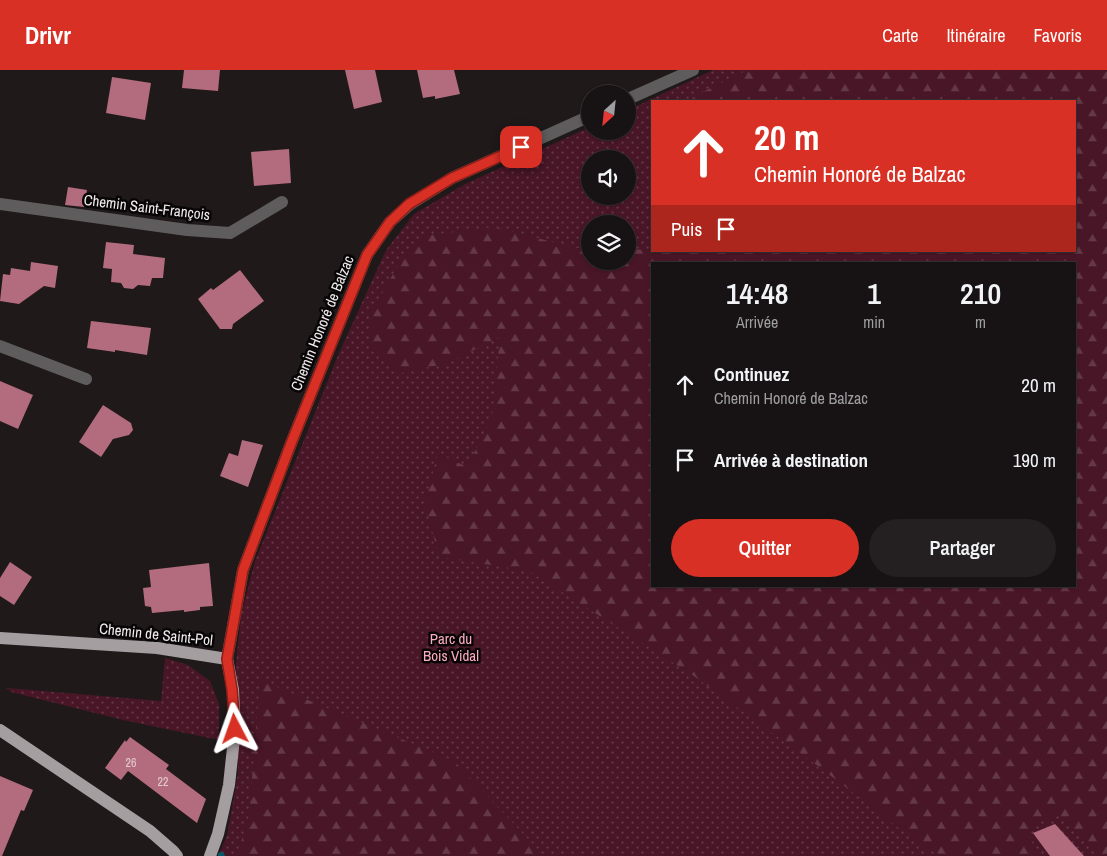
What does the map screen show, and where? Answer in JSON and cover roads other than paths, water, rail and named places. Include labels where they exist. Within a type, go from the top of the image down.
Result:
[{"type":"main road","name":"Chemin de Saint-Pol","points":[[0,638],[157,648],[227,659],[235,729],[230,785],[218,834],[210,856]]},
{"type":"main road","points":[[0,730],[150,831],[177,856]]},
{"type":"street","points":[[636,95],[693,70]]},
{"type":"street","name":"Chemin Honoré de Balzac","points":[[227,659],[243,570],[292,441],[367,255],[390,222],[409,204],[452,178],[581,120]]},
{"type":"street","name":"Chemin Saint-François","points":[[0,204],[177,229],[230,233],[282,202]]},
{"type":"street","points":[[0,346],[86,379]]},
{"type":"park label","name":"Parc du Bois Vidal","points":[[451,646]]}]
